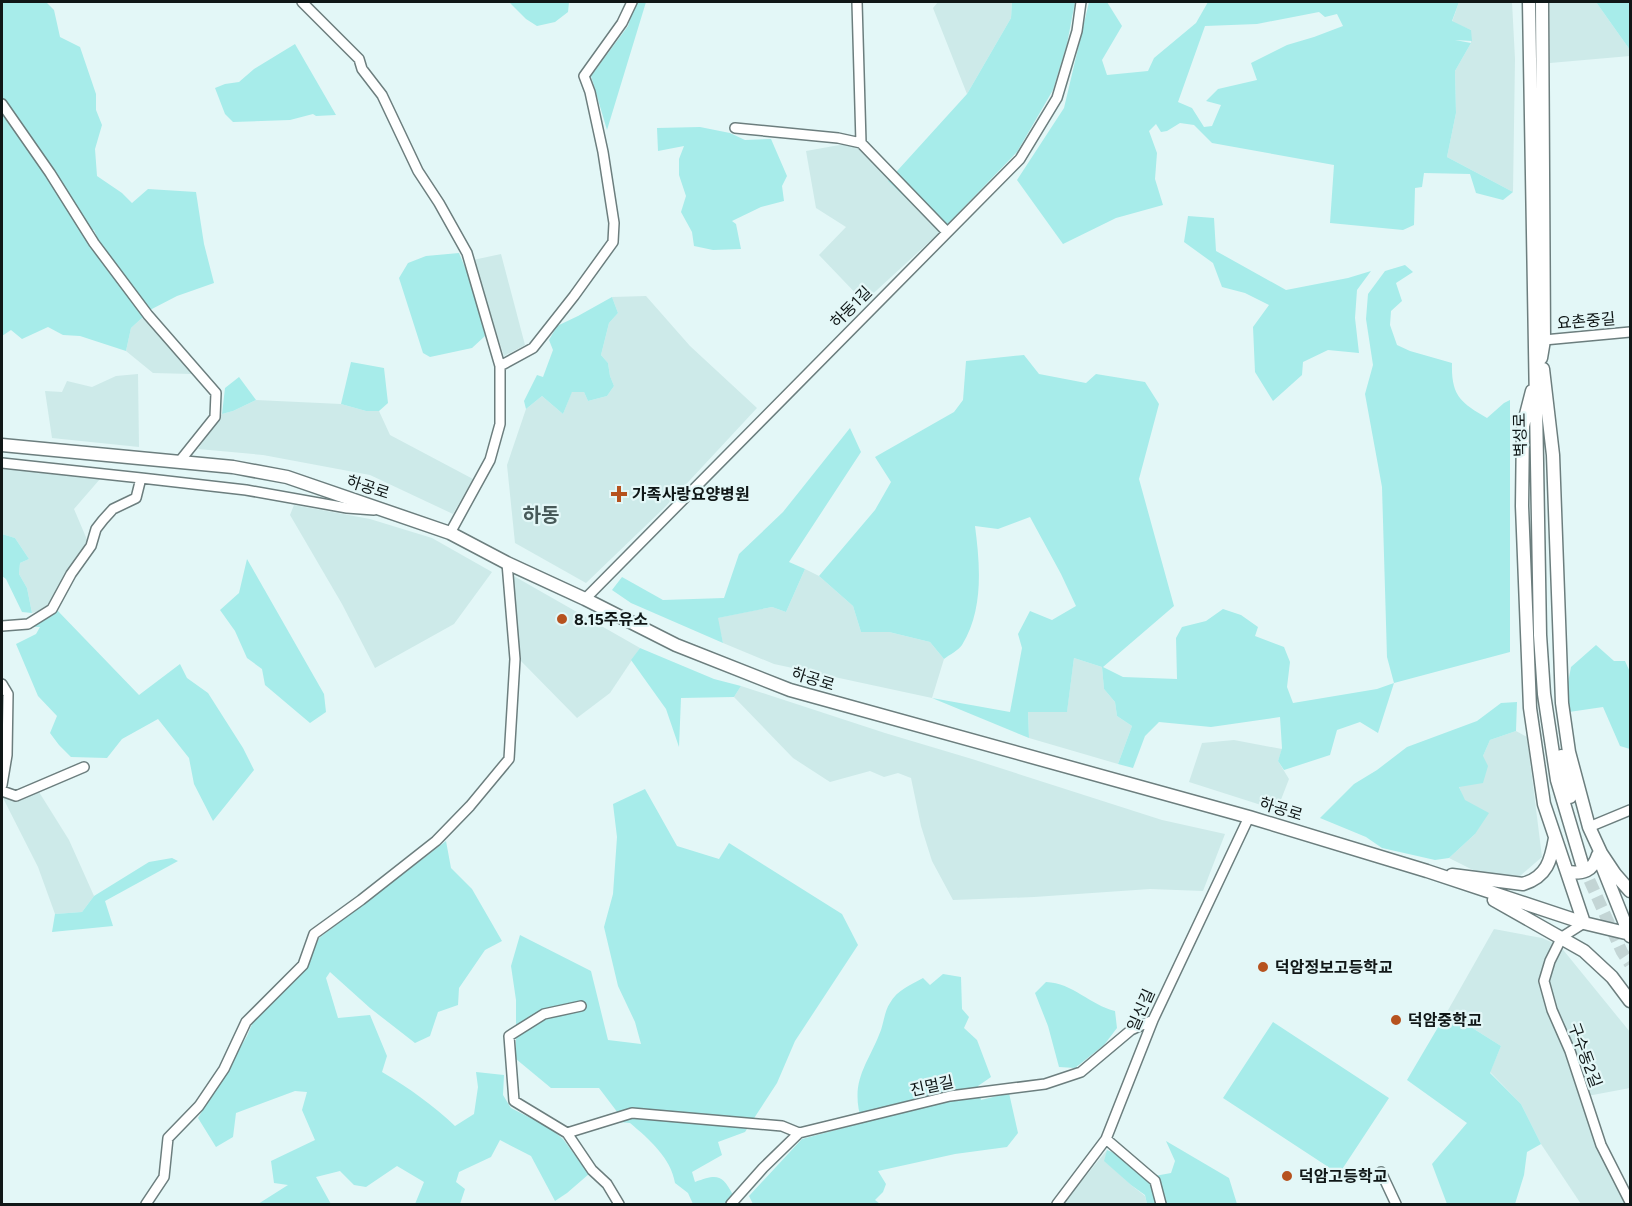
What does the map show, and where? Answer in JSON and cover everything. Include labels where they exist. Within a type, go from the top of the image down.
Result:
[{"type":"main road","name":"벽성로","points":[[1529,2],[1540,635],[1544,694],[1557,780],[1590,859]]},
{"type":"main road","name":"벽성로","points":[[1542,2],[1544,340],[1541,354],[1540,396],[1547,653],[1557,738],[1574,815],[1590,859]]},
{"type":"main road","points":[[1541,354],[1553,455],[1562,703],[1569,752],[1589,827],[1601,853],[1630,891]]},
{"type":"main road","points":[[1536,375],[1523,426],[1522,506],[1530,708],[1544,804],[1584,923]]},
{"type":"main road","name":"하공로","points":[[2,445],[233,467],[287,477],[450,533],[676,645],[790,690],[1249,817],[1427,871],[1584,923],[1629,935]]},
{"type":"main road","points":[[1589,827],[1590,859],[1629,935]]},
{"type":"main road","points":[[1427,871],[1523,884],[1543,874],[1552,856],[1555,837]]},
{"type":"main road","points":[[1567,872],[1586,872],[1595,865],[1590,859]]},
{"type":"main road","points":[[1470,886],[1584,951],[1612,977],[1630,1001]]},
{"type":"street","points":[[302,2],[359,59],[362,69],[382,96],[418,171],[439,203],[467,254],[500,366],[500,424],[490,460],[450,533]]},
{"type":"street","points":[[500,366],[533,348],[613,242],[614,223],[603,152],[590,92],[584,76],[622,23],[632,2]]},
{"type":"street","points":[[857,2],[861,143]]},
{"type":"street","name":"하동1길","points":[[585,599],[1020,159],[1057,98],[1077,31],[1081,2]]},
{"type":"street","points":[[2,104],[114,270],[148,315],[216,393],[215,417],[179,462]]},
{"type":"street","points":[[735,128],[838,138],[861,143],[947,232]]},
{"type":"street","name":"요촌중길","points":[[1544,340],[1630,332]]},
{"type":"street","points":[[2,463],[246,490],[347,508],[388,512]]},
{"type":"street","points":[[2,626],[28,624],[52,609],[65,584],[91,546],[96,529],[113,509],[135,498],[141,478]]},
{"type":"street","points":[[146,1204],[164,1177],[168,1137],[199,1106],[224,1069],[246,1023],[303,965],[314,934],[436,842],[509,759],[515,659],[507,563]]},
{"type":"street","points":[[2,684],[8,694],[7,755],[2,785]]},
{"type":"street","points":[[2,791],[16,796],[84,767]]},
{"type":"street","points":[[1589,827],[1630,810]]},
{"type":"street","name":"일신길","points":[[1057,1204],[1106,1139],[1153,1020],[1249,817]]},
{"type":"street","points":[[1562,937],[1584,923]]},
{"type":"street","name":"구수동2길","points":[[1562,937],[1550,961],[1544,981],[1552,1010],[1570,1051],[1601,1145],[1630,1202],[1627,1204]]},
{"type":"street","points":[[581,1006],[544,1014],[509,1036],[514,1101],[567,1132],[592,1170],[607,1184],[619,1204]]},
{"type":"street","name":"진멀길","points":[[799,1133],[950,1096],[1045,1084],[1081,1071],[1131,1030],[1153,1020]]},
{"type":"street","points":[[567,1132],[632,1113],[782,1126],[799,1133],[731,1204]]},
{"type":"street","points":[[1106,1139],[1155,1181],[1161,1204]]},
{"type":"street","points":[[1381,1172],[1396,1204]]},
{"type":"shaded area","points":[[2,2],[46,2],[54,10],[60,37],[80,47],[96,94],[96,110],[102,125],[95,149],[97,176],[122,193],[132,203],[148,189],[196,192],[204,244],[214,283],[177,296],[148,311],[99,242],[94,230],[79,228],[143,317],[131,328],[126,351],[80,336],[63,335],[48,327],[22,339],[11,330],[2,336]]},
{"type":"shaded area","points":[[509,2],[569,2],[568,12],[555,22],[537,26],[526,19]]},
{"type":"shaded area","points":[[635,2],[646,2],[607,130],[591,76],[628,26]]},
{"type":"shaded area","points":[[938,2],[1012,2],[1011,18],[967,94],[933,8]]},
{"type":"shaded area","points":[[1012,2],[1075,2],[1067,44],[1053,90],[1017,152],[941,231],[888,181],[967,94],[1011,18]]},
{"type":"shaded area","points":[[1089,2],[1107,2],[1122,26],[1102,60],[1107,75],[1148,71],[1154,58],[1196,23],[1208,2],[1459,2],[1452,21],[1471,30],[1472,41],[1455,40],[1471,43],[1455,71],[1456,113],[1447,157],[1513,192],[1503,200],[1476,193],[1470,174],[1424,173],[1422,187],[1415,188],[1414,225],[1403,230],[1330,223],[1334,165],[1212,143],[1194,125],[1180,123],[1161,132],[1156,124],[1149,131],[1157,153],[1155,179],[1163,205],[1116,218],[1063,244],[1017,180],[1064,108]],"holes":[[[1319,12],[1325,17],[1337,14],[1343,26],[1287,45],[1251,63],[1257,80],[1218,89],[1206,101],[1221,105],[1212,126],[1204,127],[1192,108],[1178,102],[1205,26],[1257,24]]]},
{"type":"shaded area","points":[[1459,2],[1512,2],[1515,59],[1513,192],[1447,157],[1456,113],[1455,71],[1471,43],[1471,30],[1452,22]]},
{"type":"shaded area","points":[[1550,2],[1596,2],[1630,50],[1630,56],[1550,63]]},
{"type":"shaded area","points":[[1596,2],[1630,2],[1630,50]]},
{"type":"shaded area","points":[[295,44],[336,115],[316,116],[313,114],[290,120],[233,122],[225,114],[215,88],[239,82],[254,69]]},
{"type":"shaded area","points":[[700,127],[730,133],[745,140],[771,139],[787,176],[782,186],[784,201],[761,207],[732,221],[736,224],[741,249],[713,250],[694,246],[692,232],[681,212],[686,196],[679,175],[679,159],[684,146],[658,151],[657,128]]},
{"type":"shaded area","points":[[845,144],[859,146],[941,231],[864,302],[819,255],[846,227],[816,208],[806,151]]},
{"type":"shaded area","points":[[1188,216],[1214,218],[1216,251],[1286,290],[1348,278],[1371,271],[1357,290],[1355,318],[1359,353],[1328,350],[1303,362],[1302,375],[1273,401],[1255,372],[1253,327],[1269,305],[1245,293],[1222,287],[1213,263],[1184,242]]},
{"type":"shaded area","points":[[459,253],[472,284],[485,336],[472,348],[430,357],[423,353],[399,278],[408,263],[426,256]]},
{"type":"shaded area","points":[[501,254],[525,345],[504,356],[473,260]]},
{"type":"shaded area","points":[[1405,265],[1413,272],[1396,283],[1402,301],[1391,311],[1390,325],[1397,345],[1452,363],[1453,383],[1459,397],[1470,408],[1487,418],[1510,400],[1510,652],[1394,683],[1387,657],[1382,487],[1365,394],[1373,365],[1366,319],[1368,294],[1385,271]]},
{"type":"shaded area","points":[[646,296],[690,346],[757,408],[664,508],[586,583],[515,543],[507,465],[526,409],[542,396],[563,414],[572,391],[584,392],[588,401],[607,396],[614,386],[608,363],[601,355],[609,323],[618,313],[612,297]]},
{"type":"shaded area","points":[[612,297],[618,313],[609,323],[601,355],[608,363],[614,386],[607,396],[588,401],[584,392],[572,392],[563,414],[542,396],[526,409],[524,401],[537,375],[543,377],[553,350],[549,340],[557,326]]},
{"type":"shaded area","points":[[143,317],[192,374],[153,373],[126,351],[131,328]]},
{"type":"shaded area","points":[[1024,355],[1039,374],[1086,383],[1096,374],[1145,382],[1159,404],[1139,479],[1174,606],[1103,667],[1123,677],[1177,679],[1176,638],[1182,627],[1206,621],[1223,609],[1241,615],[1258,627],[1255,636],[1284,647],[1290,662],[1287,687],[1293,703],[1377,689],[1394,683],[1378,733],[1360,722],[1337,730],[1330,755],[1284,770],[1278,761],[1282,748],[1280,717],[1211,727],[1159,722],[1145,736],[1133,768],[1118,764],[1132,726],[1117,716],[1115,702],[1104,689],[1102,667],[1074,658],[1067,712],[1028,712],[1029,738],[932,698],[1010,712],[1022,648],[1018,634],[1030,611],[1052,620],[1076,606],[1030,517],[998,529],[975,526],[979,587],[974,617],[962,645],[944,659],[930,642],[889,632],[861,632],[853,606],[819,576],[875,510],[891,482],[875,457],[954,412],[963,400],[966,361]]},
{"type":"shaded area","points":[[351,362],[384,368],[388,403],[379,411],[366,411],[341,404]]},
{"type":"shaded area","points":[[138,374],[139,447],[52,438],[45,391],[62,392],[67,381],[92,387],[116,376]]},
{"type":"shaded area","points":[[239,377],[256,400],[222,414],[225,388]]},
{"type":"shaded area","points":[[256,400],[341,404],[366,411],[379,411],[390,435],[473,479],[453,514],[370,475],[263,455],[198,449],[222,414]]},
{"type":"shaded area","points":[[850,428],[861,452],[789,562],[805,569],[786,612],[772,607],[718,618],[723,643],[631,603],[612,590],[622,577],[663,600],[724,598],[739,554],[783,512]]},
{"type":"shaded area","points":[[2,467],[100,479],[74,509],[88,542],[45,609],[32,613],[27,588],[19,574],[20,563],[29,559],[15,538],[2,534]]},
{"type":"shaded area","points":[[294,505],[370,519],[432,538],[492,572],[454,624],[375,668],[342,604],[290,515]]},
{"type":"shaded area","points":[[2,534],[15,538],[29,559],[20,563],[19,574],[27,588],[32,613],[22,612],[6,579],[2,576]]},
{"type":"shaded area","points":[[247,559],[324,694],[326,712],[310,723],[265,685],[262,669],[247,658],[235,631],[220,610],[239,593]]},
{"type":"shaded area","points":[[805,569],[819,576],[853,606],[861,632],[889,632],[930,642],[944,659],[932,698],[774,664],[723,643],[717,618],[772,607],[786,612]]},
{"type":"shaded area","points":[[512,575],[640,648],[610,693],[577,718],[519,659]]},
{"type":"shaded area","points":[[56,609],[139,695],[180,664],[187,678],[208,693],[243,748],[254,770],[213,821],[194,784],[189,758],[158,719],[122,739],[107,758],[71,757],[50,733],[57,716],[38,696],[16,644],[36,634],[40,627],[32,627]]},
{"type":"shaded area","points":[[1596,645],[1614,661],[1625,661],[1630,672],[1630,749],[1620,746],[1603,707],[1569,712],[1567,688],[1571,667]]},
{"type":"shaded area","points":[[640,648],[714,679],[741,686],[734,697],[681,698],[679,747],[666,709],[631,660]]},
{"type":"shaded area","points":[[1074,658],[1102,667],[1104,689],[1115,702],[1117,716],[1132,726],[1118,764],[1029,738],[1028,711],[1067,711]]},
{"type":"shaded area","points":[[741,686],[1162,820],[1225,834],[1203,891],[1150,889],[953,900],[932,861],[921,826],[911,778],[898,773],[884,777],[870,771],[830,782],[793,758],[734,697]]},
{"type":"shaded area","points":[[1517,702],[1516,731],[1490,740],[1483,756],[1488,766],[1483,783],[1459,787],[1465,800],[1489,813],[1475,834],[1449,858],[1435,860],[1382,848],[1366,837],[1320,818],[1354,784],[1407,747],[1477,721],[1501,703]]},
{"type":"shaded area","points":[[1516,731],[1527,737],[1542,857],[1520,876],[1477,872],[1449,858],[1475,834],[1459,786],[1483,756],[1490,740]]},
{"type":"shaded area","points":[[1234,740],[1282,749],[1278,761],[1289,779],[1277,810],[1189,782],[1202,743]]},
{"type":"shaded area","points":[[645,789],[677,846],[719,859],[729,843],[842,914],[858,945],[795,1041],[777,1083],[745,1132],[718,1142],[722,1155],[692,1172],[695,1182],[714,1177],[726,1183],[733,1195],[724,1204],[693,1204],[688,1193],[675,1183],[664,1157],[630,1123],[619,1122],[618,1113],[599,1088],[551,1088],[516,1059],[516,1000],[511,966],[520,935],[591,971],[608,1040],[641,1044],[635,1022],[618,986],[604,927],[613,894],[617,837],[613,804]]},
{"type":"shaded area","points":[[39,792],[69,840],[94,896],[82,912],[55,914],[38,867],[2,796]]},
{"type":"shaded area","points":[[446,841],[451,868],[472,889],[502,941],[485,950],[459,988],[458,1005],[438,1012],[430,1036],[415,1043],[370,1008],[330,972],[326,978],[338,1018],[370,1015],[387,1056],[382,1072],[420,1097],[455,1126],[474,1114],[478,1087],[476,1072],[504,1075],[503,1095],[511,1108],[550,1128],[563,1139],[589,1174],[555,1201],[531,1156],[500,1140],[491,1157],[459,1172],[456,1182],[465,1189],[460,1204],[415,1204],[424,1182],[397,1166],[366,1187],[354,1185],[340,1171],[316,1177],[331,1204],[258,1204],[288,1185],[274,1183],[271,1161],[315,1140],[302,1110],[307,1092],[295,1091],[236,1113],[233,1137],[216,1147],[198,1118],[253,1022],[302,974],[319,938]]},
{"type":"shaded area","points":[[172,858],[178,861],[105,901],[113,926],[52,932],[55,914],[82,912],[94,896],[149,862]]},
{"type":"shaded area","points":[[1494,929],[1542,938],[1560,946],[1630,1032],[1630,1088],[1582,1097],[1630,1204],[1581,1204],[1541,1144],[1521,1104],[1490,1072],[1501,1046],[1447,1012]]},
{"type":"shaded area","points":[[943,974],[961,977],[962,1009],[969,1017],[964,1028],[977,1040],[991,1077],[978,1086],[981,1100],[1009,1093],[1018,1133],[1007,1147],[955,1154],[878,1171],[886,1184],[883,1192],[875,1200],[880,1204],[753,1204],[749,1196],[802,1139],[862,1123],[858,1096],[861,1074],[881,1030],[888,1006],[900,991],[923,978],[930,985]]},
{"type":"shaded area","points":[[1046,982],[1065,986],[1115,1011],[1117,1028],[1104,1045],[1075,1068],[1059,1067],[1048,1026],[1035,993]]},
{"type":"shaded area","points":[[1447,1012],[1501,1046],[1490,1073],[1521,1104],[1541,1144],[1527,1152],[1524,1175],[1515,1204],[1447,1204],[1432,1164],[1467,1123],[1407,1080]]},
{"type":"shaded area","points":[[1273,1022],[1389,1098],[1339,1174],[1223,1098]]},
{"type":"shaded area","points":[[1166,1141],[1229,1178],[1237,1204],[1147,1204],[1145,1195],[1104,1161],[1107,1150],[1117,1154],[1144,1178],[1171,1173],[1175,1161]]},
{"type":"shaded area","points":[[1107,1150],[1105,1161],[1145,1196],[1147,1204],[1063,1204]]},
{"type":"tunnel","points":[[1582,864],[1622,952],[1630,964]]},
{"type":"place","name":"가족사랑요양병원","points":[[619,494]]},
{"type":"place","name":"8.15주유소","points":[[562,619]]},
{"type":"place","name":"덕암정보고등학교","points":[[1263,967]]},
{"type":"place","name":"덕암중학교","points":[[1396,1020]]},
{"type":"place","name":"덕암고등학교","points":[[1287,1176]]},
{"type":"district","name":"하동","points":[[541,515]]}]
